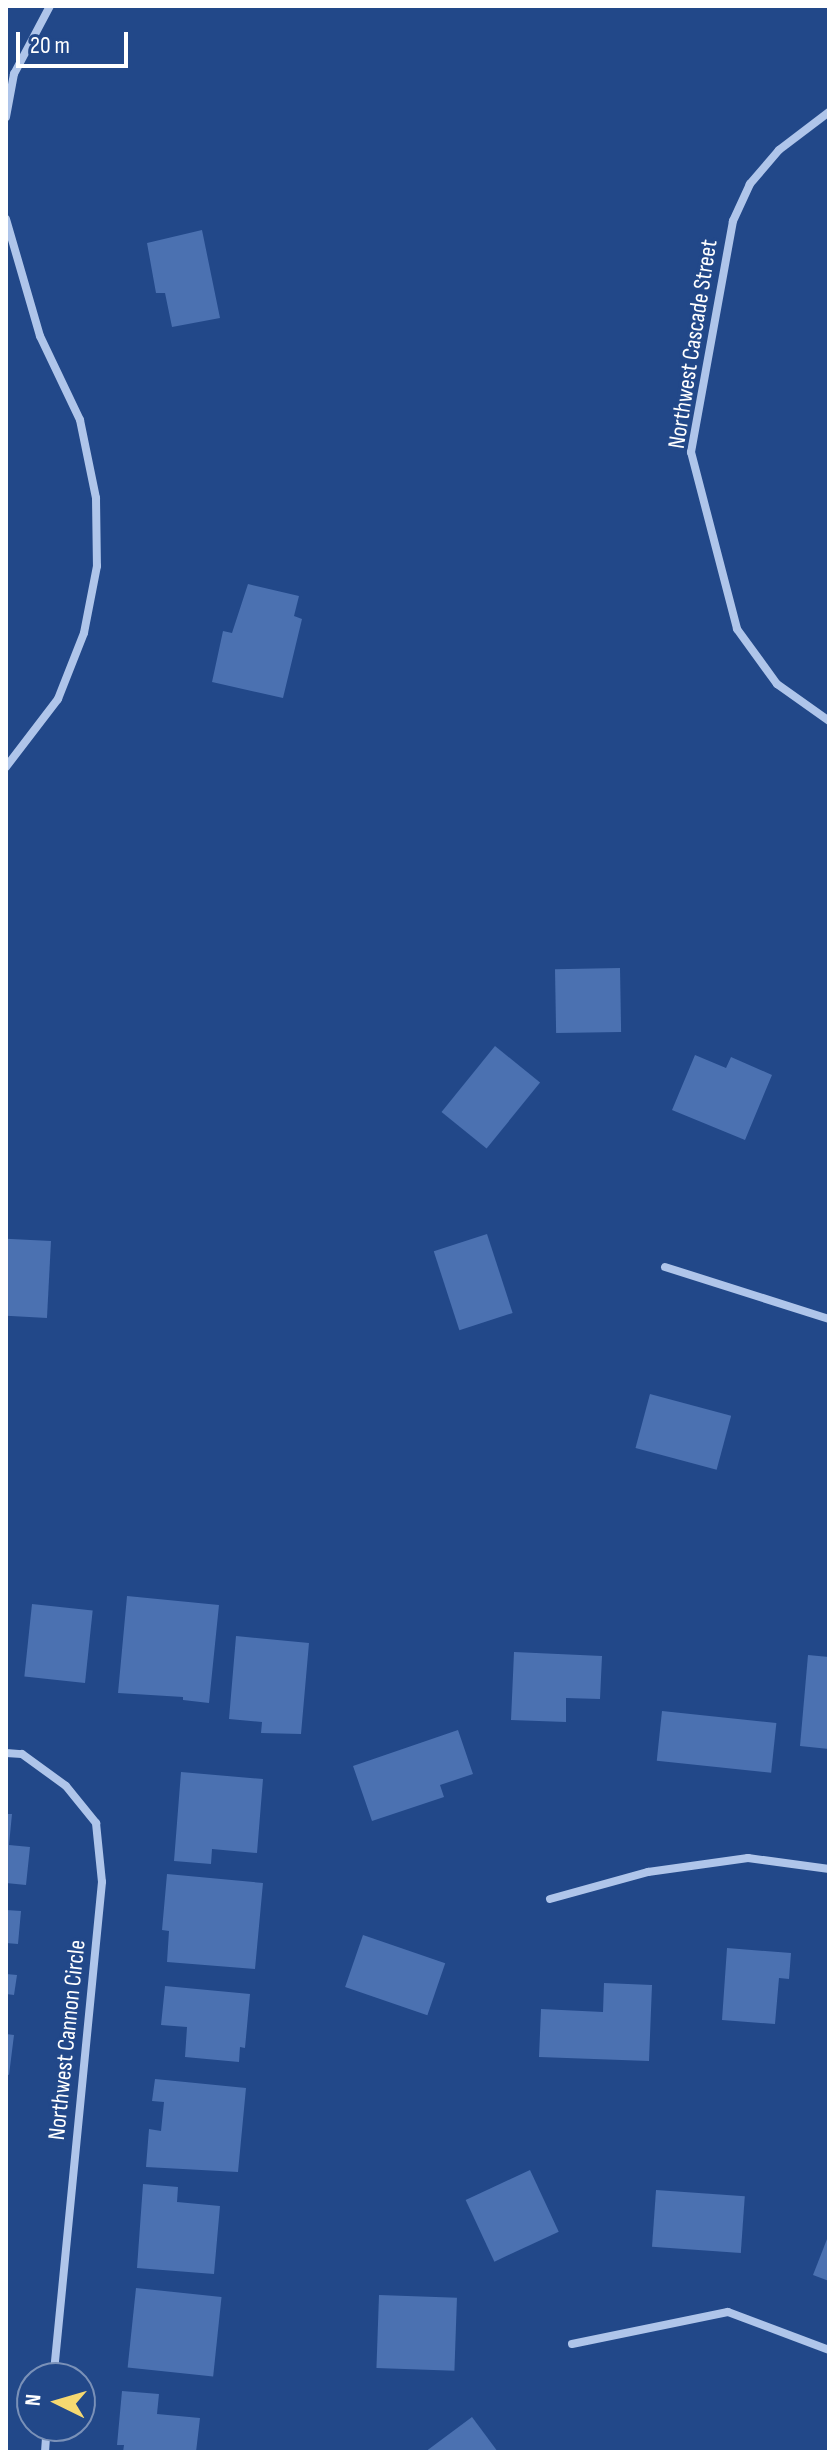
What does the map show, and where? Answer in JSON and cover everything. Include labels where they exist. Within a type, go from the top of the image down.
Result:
[{"type":"street","points":[[6,117],[14,74],[50,6]]},
{"type":"street","name":"Northwest Cascade Street","points":[[829,112],[779,150],[750,184],[733,221],[691,452],[737,629],[777,684],[829,721]]},
{"type":"street","points":[[6,219],[40,336],[80,420],[96,498],[97,566],[84,633],[58,699],[6,767]]},
{"type":"street","points":[[665,1267],[829,1319]]},
{"type":"street","name":"Northwest Cannon Circle","points":[[6,1753],[22,1754],[66,1786],[96,1823],[102,1882],[55,2362]]},
{"type":"street","points":[[550,1899],[648,1872],[748,1858],[829,1869]]},
{"type":"street","points":[[572,2344],[728,2312],[829,2350]]},
{"type":"building","points":[[202,230],[220,318],[172,327],[165,293],[156,293],[147,243]]},
{"type":"building","points":[[248,584],[299,596],[294,616],[302,619],[283,698],[212,682],[223,631],[232,633]]},
{"type":"building","points":[[620,968],[621,1032],[556,1033],[555,969]]},
{"type":"building","points":[[495,1046],[540,1083],[487,1149],[442,1112]]},
{"type":"building","points":[[695,1055],[726,1068],[731,1057],[772,1075],[745,1140],[672,1110]]},
{"type":"building","points":[[487,1234],[513,1313],[459,1330],[434,1251]]},
{"type":"building","points":[[6,1239],[51,1241],[47,1318],[6,1316]]},
{"type":"building","points":[[650,1394],[731,1416],[717,1470],[636,1448]]},
{"type":"building","points":[[127,1596],[219,1605],[209,1703],[183,1700],[183,1697],[118,1693]]},
{"type":"building","points":[[32,1604],[93,1610],[85,1683],[24,1677]]},
{"type":"building","points":[[236,1636],[309,1643],[301,1734],[261,1733],[262,1722],[229,1719]]},
{"type":"building","points":[[514,1652],[602,1656],[600,1699],[566,1698],[566,1722],[511,1720]]},
{"type":"building","points":[[808,1655],[829,1657],[829,1749],[800,1746]]},
{"type":"building","points":[[662,1711],[776,1723],[771,1773],[657,1761]]},
{"type":"building","points":[[458,1730],[473,1774],[440,1785],[444,1797],[372,1821],[353,1766]]},
{"type":"building","points":[[181,1772],[263,1779],[257,1853],[212,1849],[211,1864],[174,1861]]},
{"type":"building","points":[[6,1814],[12,1814],[9,1845],[30,1847],[26,1885],[6,1883]]},
{"type":"building","points":[[167,1874],[263,1883],[255,1969],[167,1962],[169,1931],[162,1930]]},
{"type":"building","points":[[6,1910],[21,1911],[18,1944],[6,1943]]},
{"type":"building","points":[[363,1935],[445,1963],[427,2015],[345,1987]]},
{"type":"building","points":[[727,1948],[791,1953],[789,1979],[779,1978],[775,2024],[722,2020]]},
{"type":"building","points":[[6,1974],[17,1975],[14,1995],[6,1994]]},
{"type":"building","points":[[604,1983],[652,1985],[649,2061],[539,2057],[541,2009],[603,2012]]},
{"type":"building","points":[[165,1986],[250,1994],[245,2048],[240,2047],[239,2062],[185,2057],[187,2027],[161,2025]]},
{"type":"building","points":[[6,2034],[14,2035],[9,2075],[6,2074]]},
{"type":"building","points":[[155,2079],[246,2088],[238,2172],[146,2167],[149,2129],[161,2131],[164,2102],[152,2101]]},
{"type":"building","points":[[530,2170],[559,2232],[494,2262],[466,2200]]},
{"type":"building","points":[[143,2184],[178,2187],[177,2202],[220,2206],[214,2274],[137,2268]]},
{"type":"building","points":[[656,2190],[745,2196],[741,2253],[652,2247]]},
{"type":"building","points":[[829,2234],[829,2281],[813,2275]]},
{"type":"building","points":[[136,2288],[222,2297],[213,2377],[128,2368]]},
{"type":"building","points":[[379,2295],[457,2298],[454,2371],[376,2368]]},
{"type":"building","points":[[122,2391],[159,2394],[157,2414],[200,2418],[196,2452],[123,2452],[124,2445],[117,2445]]},
{"type":"building","points":[[472,2417],[498,2452],[425,2452]]}]
